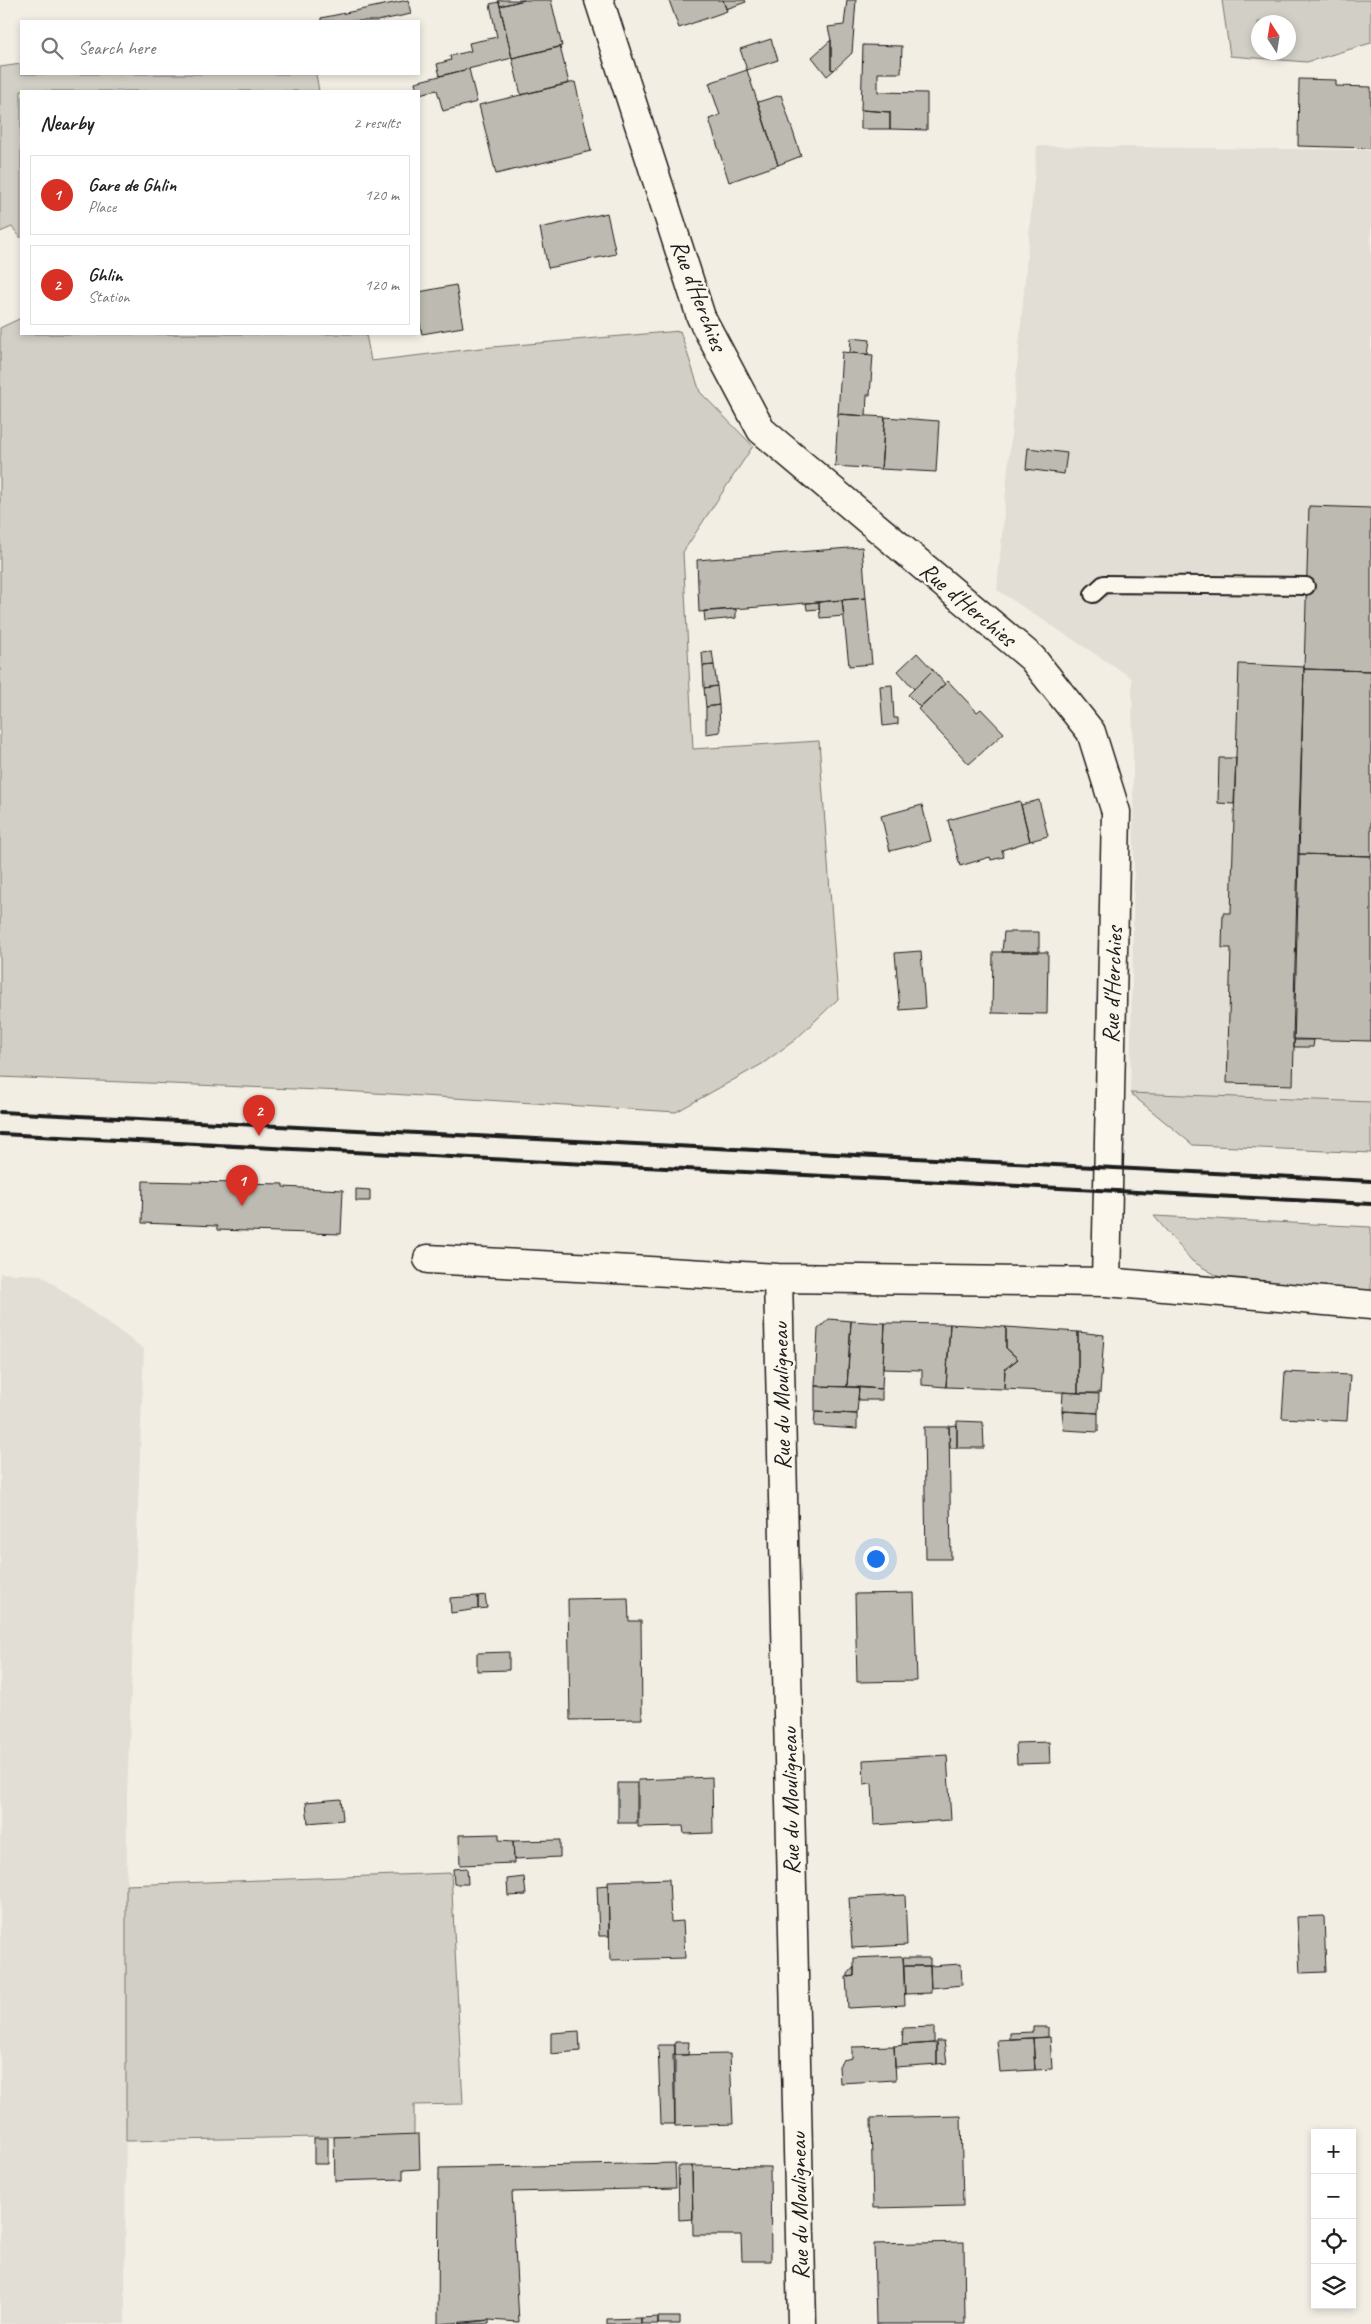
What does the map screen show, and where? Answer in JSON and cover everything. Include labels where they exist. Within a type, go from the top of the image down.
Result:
[{"type":"street","name":"Rue d'Herchies","points":[[599,0],[701,317],[761,430],[1032,658],[1069,701],[1091,732],[1116,812],[1106,1282]]},
{"type":"street","points":[[428,1259],[778,1278],[1106,1282],[1371,1305]]},
{"type":"street","name":"Rue du Mouligneau","points":[[778,1278],[802,2324]]},
{"type":"lane","points":[[1093,594],[1104,584],[1306,586]]},
{"type":"shaded area","points":[[1222,0],[1371,0],[1371,43],[1307,62],[1281,60],[1296,60],[1296,15],[1251,15],[1251,58],[1230,56]]},
{"type":"shaded area","points":[[20,64],[20,75],[316,75],[319,90],[20,90],[20,237],[12,227],[0,232],[0,67]]},
{"type":"shaded area","points":[[1037,146],[1371,150],[1371,1102],[1130,1093],[1134,872],[1132,678],[997,590]]},
{"type":"shaded area","points":[[20,318],[20,335],[366,335],[371,361],[481,348],[680,331],[700,392],[753,446],[683,552],[693,749],[819,741],[838,999],[795,1040],[762,1064],[676,1112],[343,1091],[0,1077],[0,328]]},
{"type":"shaded area","points":[[1130,1093],[1371,1102],[1371,1153],[1193,1145]]},
{"type":"shaded area","points":[[1154,1216],[1371,1227],[1371,1305],[1248,1294],[1192,1261]]},
{"type":"shaded area","points":[[0,1273],[41,1275],[144,1349],[127,1796],[125,2324],[0,2324]]},
{"type":"shaded area","points":[[451,1873],[463,2104],[414,2105],[414,2135],[126,2141],[126,1885]]},
{"type":"building","points":[[408,0],[411,14],[382,20],[321,20],[321,18]]},
{"type":"building","points":[[498,0],[524,0],[500,6]]},
{"type":"building","points":[[524,0],[551,0],[562,46],[512,58],[500,6]]},
{"type":"building","points":[[669,0],[723,0],[727,11],[679,28]]},
{"type":"building","points":[[723,0],[745,0],[746,2],[726,9]]},
{"type":"building","points":[[847,0],[856,0],[852,53],[834,70],[831,69],[831,40],[828,27],[844,25]]},
{"type":"building","points":[[499,2],[512,58],[440,76],[437,64],[451,60],[450,56],[471,51],[469,43],[497,37],[490,4]]},
{"type":"building","points":[[771,39],[778,60],[747,70],[740,49]]},
{"type":"building","points":[[831,40],[831,69],[834,70],[827,76],[812,57]]},
{"type":"building","points":[[863,45],[902,46],[901,73],[878,73],[878,92],[927,93],[927,130],[890,129],[890,112],[861,110]]},
{"type":"building","points":[[560,47],[569,83],[521,95],[512,58]]},
{"type":"building","points":[[469,69],[477,102],[443,111],[437,90],[420,94],[415,82]]},
{"type":"building","points":[[747,70],[778,165],[729,182],[709,119],[720,115],[709,83]]},
{"type":"building","points":[[1299,79],[1336,80],[1336,86],[1371,87],[1371,148],[1298,146]]},
{"type":"building","points":[[575,82],[591,151],[496,174],[479,105]]},
{"type":"building","points":[[781,95],[801,156],[778,165],[758,102]]},
{"type":"building","points":[[861,110],[890,112],[890,129],[861,129]]},
{"type":"building","points":[[607,213],[616,254],[548,268],[540,228]]},
{"type":"building","points":[[456,285],[463,327],[422,334],[420,292]]},
{"type":"building","points":[[851,338],[870,340],[868,354],[850,353]]},
{"type":"building","points":[[842,352],[873,355],[870,395],[867,395],[866,416],[838,414]]},
{"type":"building","points":[[838,414],[885,417],[881,469],[835,466]]},
{"type":"building","points":[[885,417],[939,421],[936,472],[881,469]]},
{"type":"building","points":[[1028,448],[1067,453],[1064,474],[1026,469]]},
{"type":"building","points":[[1309,506],[1371,508],[1371,671],[1304,669]]},
{"type":"building","points":[[862,547],[866,598],[699,612],[697,560]]},
{"type":"building","points":[[866,598],[872,664],[849,666],[842,600]]},
{"type":"building","points":[[842,600],[844,616],[820,618],[819,602]]},
{"type":"building","points":[[819,602],[819,609],[807,610],[806,603]]},
{"type":"building","points":[[736,609],[736,618],[705,621],[704,611]]},
{"type":"building","points":[[712,651],[714,665],[703,666],[702,652]]},
{"type":"building","points":[[917,653],[933,670],[914,689],[898,671]]},
{"type":"building","points":[[1239,664],[1304,667],[1293,1085],[1227,1083],[1231,948],[1222,948],[1223,913],[1231,913]]},
{"type":"building","points":[[714,665],[717,686],[704,688],[703,666]]},
{"type":"building","points":[[1304,669],[1371,671],[1371,856],[1298,854]]},
{"type":"building","points":[[933,670],[945,684],[920,707],[908,695]]},
{"type":"building","points":[[948,681],[977,712],[981,709],[1004,733],[969,764],[918,709]]},
{"type":"building","points":[[892,685],[894,718],[898,718],[898,724],[883,726],[880,686]]},
{"type":"building","points":[[717,686],[719,705],[706,707],[704,688]]},
{"type":"building","points":[[719,705],[720,732],[706,734],[706,707]]},
{"type":"building","points":[[1219,758],[1236,758],[1234,804],[1218,803]]},
{"type":"building","points":[[1039,800],[1048,836],[1030,841],[1021,805]]},
{"type":"building","points":[[1020,801],[1030,841],[1002,850],[1004,857],[991,860],[990,857],[960,866],[948,820]]},
{"type":"building","points":[[922,805],[931,841],[890,851],[881,816]]},
{"type":"building","points":[[1298,854],[1371,856],[1371,1041],[1293,1039]]},
{"type":"building","points":[[1004,932],[1039,932],[1039,952],[1002,952]]},
{"type":"building","points":[[921,951],[925,1008],[900,1010],[895,953]]},
{"type":"building","points":[[993,952],[1048,952],[1047,1014],[992,1013]]},
{"type":"building","points":[[1294,1040],[1314,1040],[1313,1047],[1294,1047]]},
{"type":"building","points":[[143,1181],[283,1184],[283,1187],[343,1190],[341,1234],[217,1230],[217,1226],[142,1223]]},
{"type":"building","points":[[356,1189],[370,1190],[370,1201],[356,1201]]},
{"type":"building","points":[[829,1319],[851,1321],[847,1387],[815,1386],[818,1329]]},
{"type":"building","points":[[851,1321],[885,1323],[882,1389],[847,1387]]},
{"type":"building","points":[[885,1323],[950,1324],[946,1387],[922,1385],[922,1370],[883,1369]]},
{"type":"building","points":[[950,1324],[1006,1327],[1006,1348],[1018,1359],[1005,1369],[1004,1389],[946,1387]]},
{"type":"building","points":[[1006,1327],[1078,1332],[1078,1393],[1004,1389],[1005,1369],[1018,1359],[1006,1348]]},
{"type":"building","points":[[1078,1332],[1104,1335],[1100,1393],[1078,1393]]},
{"type":"building","points":[[1285,1372],[1350,1375],[1347,1421],[1282,1418]]},
{"type":"building","points":[[815,1386],[859,1387],[857,1414],[815,1412]]},
{"type":"building","points":[[859,1387],[882,1389],[882,1400],[858,1400]]},
{"type":"building","points":[[1063,1392],[1099,1394],[1098,1413],[1062,1411]]},
{"type":"building","points":[[1062,1411],[1098,1413],[1098,1432],[1064,1430]]},
{"type":"building","points":[[815,1412],[857,1414],[857,1429],[814,1426]]},
{"type":"building","points":[[957,1421],[983,1422],[984,1448],[957,1448]]},
{"type":"building","points":[[957,1425],[957,1448],[950,1448],[949,1426]]},
{"type":"building","points":[[924,1427],[949,1427],[951,1559],[926,1559]]},
{"type":"building","points":[[914,1593],[917,1681],[857,1682],[855,1594]]},
{"type":"building","points":[[485,1595],[487,1608],[478,1609],[478,1596]]},
{"type":"building","points":[[478,1596],[478,1609],[451,1613],[450,1598]]},
{"type":"building","points":[[628,1598],[629,1621],[641,1621],[642,1719],[570,1720],[568,1599]]},
{"type":"building","points":[[509,1652],[509,1670],[477,1671],[477,1653]]},
{"type":"building","points":[[1049,1742],[1050,1763],[1017,1764],[1016,1743]]},
{"type":"building","points":[[947,1755],[951,1820],[874,1825],[872,1783],[864,1784],[863,1760]]},
{"type":"building","points":[[712,1777],[713,1833],[684,1834],[683,1826],[638,1827],[638,1780]]},
{"type":"building","points":[[618,1783],[637,1783],[637,1823],[618,1823]]},
{"type":"building","points":[[341,1799],[343,1820],[308,1823],[306,1802]]},
{"type":"building","points":[[499,1834],[499,1840],[513,1841],[514,1863],[460,1865],[459,1835]]},
{"type":"building","points":[[560,1840],[560,1857],[514,1859],[513,1841]]},
{"type":"building","points":[[467,1868],[468,1884],[454,1884],[453,1869]]},
{"type":"building","points":[[524,1877],[526,1895],[508,1896],[507,1879]]},
{"type":"building","points":[[669,1879],[671,1922],[683,1921],[685,1958],[610,1960],[608,1881]]},
{"type":"building","points":[[608,1885],[609,1936],[599,1936],[597,1886]]},
{"type":"building","points":[[905,1895],[907,1945],[852,1948],[849,1898]]},
{"type":"building","points":[[1324,1916],[1326,1972],[1300,1973],[1297,1917]]},
{"type":"building","points":[[901,1956],[903,1958],[905,2005],[848,2008],[846,1977],[854,1976],[854,1958]]},
{"type":"building","points":[[903,1958],[930,1958],[930,1966],[904,1966]]},
{"type":"building","points":[[961,1964],[962,1985],[931,1988],[930,1966]]},
{"type":"building","points":[[904,1966],[930,1966],[931,1993],[905,1994]]},
{"type":"building","points":[[854,1967],[854,1976],[848,1977],[848,1974]]},
{"type":"building","points":[[934,2027],[934,2043],[902,2045],[903,2028]]},
{"type":"building","points":[[1033,2027],[1048,2027],[1048,2037],[1010,2039],[1010,2033],[1033,2032]]},
{"type":"building","points":[[579,2031],[580,2051],[551,2054],[551,2033]]},
{"type":"building","points":[[1050,2037],[1052,2069],[1035,2070],[1033,2038]]},
{"type":"building","points":[[1033,2038],[1035,2070],[1000,2072],[997,2040]]},
{"type":"building","points":[[937,2041],[944,2041],[947,2063],[937,2064]]},
{"type":"building","points":[[675,2042],[689,2042],[688,2055],[675,2055]]},
{"type":"building","points":[[937,2043],[937,2064],[895,2067],[894,2046]]},
{"type":"building","points":[[658,2045],[675,2045],[675,2124],[661,2124]]},
{"type":"building","points":[[894,2046],[896,2080],[840,2083],[839,2066],[843,2060],[852,2058],[852,2047]]},
{"type":"building","points":[[730,2054],[733,2124],[675,2126],[673,2055]]},
{"type":"building","points":[[961,2116],[963,2206],[873,2208],[871,2118]]},
{"type":"building","points":[[419,2134],[420,2169],[403,2170],[403,2179],[335,2181],[334,2137]]},
{"type":"building","points":[[314,2138],[328,2138],[328,2164],[314,2164]]},
{"type":"building","points":[[675,2163],[676,2188],[512,2192],[519,2322],[489,2320],[438,2324],[439,2168]]},
{"type":"building","points":[[678,2166],[692,2166],[693,2219],[679,2220]]},
{"type":"building","points":[[692,2166],[770,2167],[771,2261],[742,2261],[741,2235],[693,2235]]},
{"type":"building","points":[[964,2242],[965,2324],[876,2324],[874,2244]]},
{"type":"building","points":[[658,2317],[680,2317],[680,2324],[658,2324]]},
{"type":"building","points":[[658,2317],[658,2324],[641,2324],[641,2318]]},
{"type":"building","points":[[641,2318],[641,2324],[607,2324],[607,2319]]},
{"type":"building","points":[[489,2320],[489,2324],[458,2324]]},
{"type":"railway","points":[[0,1112],[1371,1181]]},
{"type":"railway","points":[[0,1134],[1371,1204]]},
{"type":"place","name":"Ghlin","points":[[259,1136]]},
{"type":"place","name":"Gare de Ghlin","points":[[242,1206]]}]
